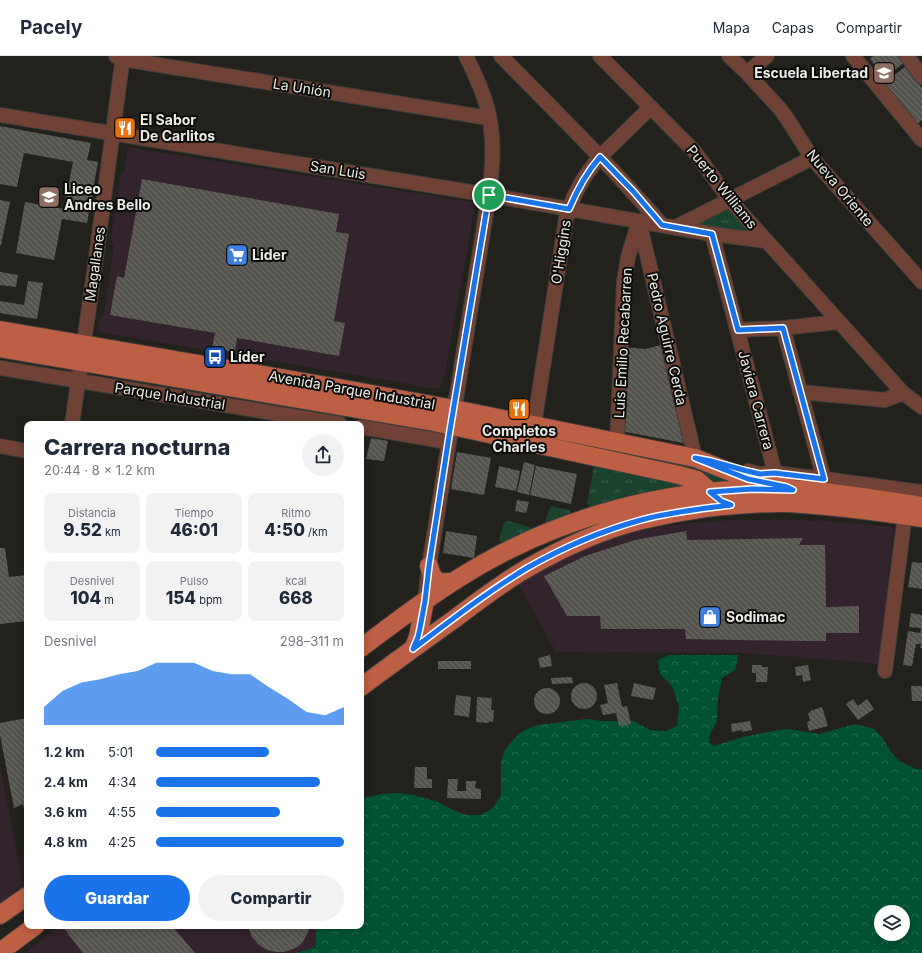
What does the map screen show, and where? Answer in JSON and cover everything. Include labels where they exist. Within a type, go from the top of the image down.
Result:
[{"type":"main road","name":"Avenida Parque Industrial","points":[[0,330],[339,388],[451,426],[693,478],[700,482],[721,501],[731,505]]},
{"type":"main road","name":"Avenida Parque Industrial","points":[[0,348],[81,362],[337,421]]},
{"type":"main road","name":"Avenida Parque Industrial","points":[[364,427],[534,425],[695,458],[748,479],[787,487],[793,490]]},
{"type":"main road","points":[[612,460],[617,458],[620,453],[620,447],[617,442]]},
{"type":"main road","points":[[364,646],[425,601],[490,560],[521,544],[550,532],[597,514],[630,505],[657,499],[710,492],[752,489],[793,490],[864,497],[914,511]]},
{"type":"main road","points":[[364,685],[508,580],[538,562],[568,547],[641,520],[686,511],[744,504],[784,503],[849,509],[914,511]]},
{"type":"main road","points":[[429,566],[430,574],[437,581],[455,581]]},
{"type":"main road","points":[[413,649],[418,637],[425,601]]},
{"type":"main road","points":[[0,915],[24,898]]},
{"type":"main road","points":[[0,952],[31,929]]},
{"type":"street","points":[[425,601],[451,426],[489,195],[492,157],[492,134],[487,107],[466,56]]},
{"type":"street","points":[[501,56],[669,226],[730,200],[812,158]]},
{"type":"street","name":"Puerto Williams","points":[[600,56],[694,151],[730,200],[903,393],[922,407]]},
{"type":"street","name":"Nueva Oriente","points":[[729,56],[781,110],[812,158],[922,282]]},
{"type":"street","points":[[747,73],[767,56]]},
{"type":"street","points":[[853,56],[922,140]]},
{"type":"street","points":[[907,56],[922,77]]},
{"type":"street","name":"La Unión","points":[[120,57],[489,118]]},
{"type":"street","name":"Magallanes","points":[[72,421],[113,134],[120,57]]},
{"type":"street","name":"O'Higgins","points":[[534,425],[566,218],[569,209],[594,163],[650,107]]},
{"type":"street","name":"San Luis","points":[[0,115],[489,195],[712,234],[767,241]]},
{"type":"street","name":"Luis Emilio Recabarren","points":[[617,442],[624,281],[628,257],[639,221]]},
{"type":"street","name":"Pedro Aguirre Cerda","points":[[639,221],[695,458]]},
{"type":"street","name":"Javiera Carrera","points":[[712,234],[775,473]]},
{"type":"street","points":[[738,330],[783,328],[839,322]]},
{"type":"street","points":[[783,328],[824,479]]},
{"type":"street","name":"Parque Industrial","points":[[0,368],[322,421]]},
{"type":"street","points":[[800,392],[885,400],[903,393]]},
{"type":"street","points":[[0,446],[24,450]]},
{"type":"street","points":[[695,458],[760,474],[775,473],[922,492]]},
{"type":"street","points":[[885,671],[914,511]]},
{"type":"shaded area","points":[[128,147],[472,202],[475,205],[443,384],[437,389],[100,332],[98,329],[99,321],[104,313],[114,247],[111,237],[121,172],[125,170]]},
{"type":"shaded area","name":"Sodimac","points":[[735,520],[829,521],[894,527],[879,664],[736,653],[556,652],[517,582],[540,568],[613,537],[666,526]]},
{"type":"shaded area","points":[[0,767],[24,887],[15,892],[0,905]]},
{"type":"shaded area","points":[[56,929],[316,929],[316,947],[296,953],[31,953],[28,950]]},
{"type":"green space","points":[[727,208],[732,211],[749,233],[696,225],[698,223]]},
{"type":"green space","points":[[624,451],[700,466],[740,481],[717,486],[622,454]]},
{"type":"green space","points":[[595,465],[685,485],[684,487],[592,508],[587,504]]},
{"type":"green space","points":[[551,506],[569,510],[572,515],[545,525],[544,524]]},
{"type":"green space","points":[[508,521],[530,527],[529,533],[504,544],[499,540],[504,523]]},
{"type":"green space","points":[[669,655],[738,655],[735,670],[722,678],[718,698],[717,721],[710,735],[709,742],[714,746],[743,737],[773,731],[789,729],[819,734],[855,724],[874,729],[882,737],[891,752],[899,761],[916,769],[922,769],[922,953],[296,953],[316,947],[316,929],[364,929],[365,798],[381,794],[398,793],[414,795],[438,802],[455,811],[467,815],[481,815],[493,808],[501,795],[501,763],[504,751],[521,732],[537,725],[587,719],[602,721],[634,721],[650,730],[666,731],[677,726],[679,706],[672,686],[660,674],[658,660]]},
{"type":"building","name":"Escuela Libertad","points":[[873,56],[898,56],[904,63],[884,78],[870,59]]},
{"type":"building","points":[[906,66],[922,88],[922,120],[916,125],[884,83]]},
{"type":"building","points":[[0,126],[91,143],[87,160],[98,162],[87,223],[62,219],[54,260],[16,253],[25,202],[64,209],[73,162],[24,153],[17,187],[0,184]]},
{"type":"building","name":"Lider","points":[[142,179],[339,214],[336,232],[349,234],[334,321],[345,323],[339,356],[237,338],[235,352],[212,348],[215,333],[110,315],[117,276],[124,278]]},
{"type":"building","points":[[0,200],[10,202],[1,245],[0,245]]},
{"type":"building","points":[[0,272],[18,275],[16,287],[0,285]]},
{"type":"building","points":[[28,281],[43,283],[37,319],[0,313],[0,301],[24,305]]},
{"type":"building","points":[[661,345],[680,422],[683,443],[621,431],[624,347],[645,349]]},
{"type":"building","points":[[511,405],[528,408],[527,413],[510,410]]},
{"type":"building","points":[[371,438],[388,441],[384,461],[366,459]]},
{"type":"building","points":[[457,452],[491,458],[484,495],[451,489]]},
{"type":"building","points":[[524,462],[535,465],[529,495],[517,492]]},
{"type":"building","points":[[499,466],[520,471],[516,491],[495,487]]},
{"type":"building","points":[[536,466],[577,474],[571,504],[530,495]]},
{"type":"building","points":[[517,500],[529,502],[526,513],[515,511]]},
{"type":"building","points":[[446,531],[477,536],[474,558],[443,553]]},
{"type":"building","points":[[686,531],[687,540],[803,538],[799,545],[825,545],[826,607],[859,606],[859,633],[826,633],[826,641],[799,641],[686,639],[685,629],[601,629],[600,616],[567,616],[544,576],[585,556],[635,540]]},
{"type":"building","points":[[0,548],[5,548],[9,577],[24,575],[24,621],[0,624]]},
{"type":"building","points":[[912,562],[922,563],[922,589],[908,587]]},
{"type":"building","points":[[911,613],[922,615],[922,648],[920,648],[921,644],[916,644],[912,666],[903,665],[908,631],[920,633],[921,628],[909,627]]},
{"type":"building","points":[[550,655],[552,666],[540,668],[538,658]]},
{"type":"building","points":[[438,661],[471,661],[471,669],[438,669]]},
{"type":"building","points":[[752,665],[762,665],[762,667],[768,667],[767,682],[756,682],[756,673],[752,673]]},
{"type":"building","points":[[808,665],[811,680],[803,682],[802,675],[796,676],[795,667]]},
{"type":"building","points":[[572,677],[573,683],[552,684],[551,678]]},
{"type":"building","points":[[584,683],[593,687],[597,696],[593,705],[584,709],[575,705],[571,696],[575,687]]},
{"type":"building","points":[[617,683],[622,707],[627,706],[631,724],[619,726],[616,713],[603,715],[600,705],[608,703],[604,685]]},
{"type":"building","points":[[634,683],[656,688],[653,700],[631,696]]},
{"type":"building","points":[[911,686],[922,686],[922,701],[912,701]]},
{"type":"building","points":[[547,688],[556,692],[560,701],[556,710],[547,714],[538,710],[534,701],[538,692]]},
{"type":"building","points":[[456,695],[471,697],[469,717],[454,715]]},
{"type":"building","points":[[477,697],[492,698],[491,710],[494,710],[493,722],[476,722]]},
{"type":"building","points":[[853,699],[858,706],[867,699],[874,709],[858,720],[846,704]]},
{"type":"building","points":[[822,707],[828,726],[809,731],[807,722],[810,721],[808,713]]},
{"type":"building","points":[[24,719],[24,809],[23,804],[14,808],[0,735],[0,723]]},
{"type":"building","points":[[750,721],[752,730],[732,732],[731,724]]},
{"type":"building","points":[[415,767],[427,767],[427,779],[432,779],[432,788],[414,788]]},
{"type":"building","points":[[448,779],[458,779],[457,791],[466,791],[466,781],[476,781],[475,788],[481,789],[481,799],[447,798]]},
{"type":"building","points":[[64,929],[175,929],[195,953],[83,953]]},
{"type":"building","points":[[249,929],[309,929],[304,940],[299,946],[284,952],[267,950],[258,944],[252,937]]},
{"type":"place","name":"Escuela Libertad","points":[[884,73]]},
{"type":"place","name":"El Sabor De Carlitos","points":[[125,128]]},
{"type":"place","name":"Liceo Andres Bello","points":[[49,197]]},
{"type":"place","name":"Lider","points":[[237,255]]},
{"type":"place","name":"Líder","points":[[215,357]]},
{"type":"place","name":"Completos Charles","points":[[519,409]]},
{"type":"place","name":"Sodimac","points":[[710,617]]},
{"type":"route","points":[[600,157],[633,191],[662,225],[712,234],[738,330],[783,328],[824,479],[775,473],[760,474],[695,458],[748,479],[787,487],[793,490],[752,489],[710,492],[721,501],[731,505],[686,511],[641,520],[563,549],[543,559],[497,587],[413,649],[418,637],[425,601],[450,430],[489,195],[569,209],[574,197],[594,163],[600,157]]}]
